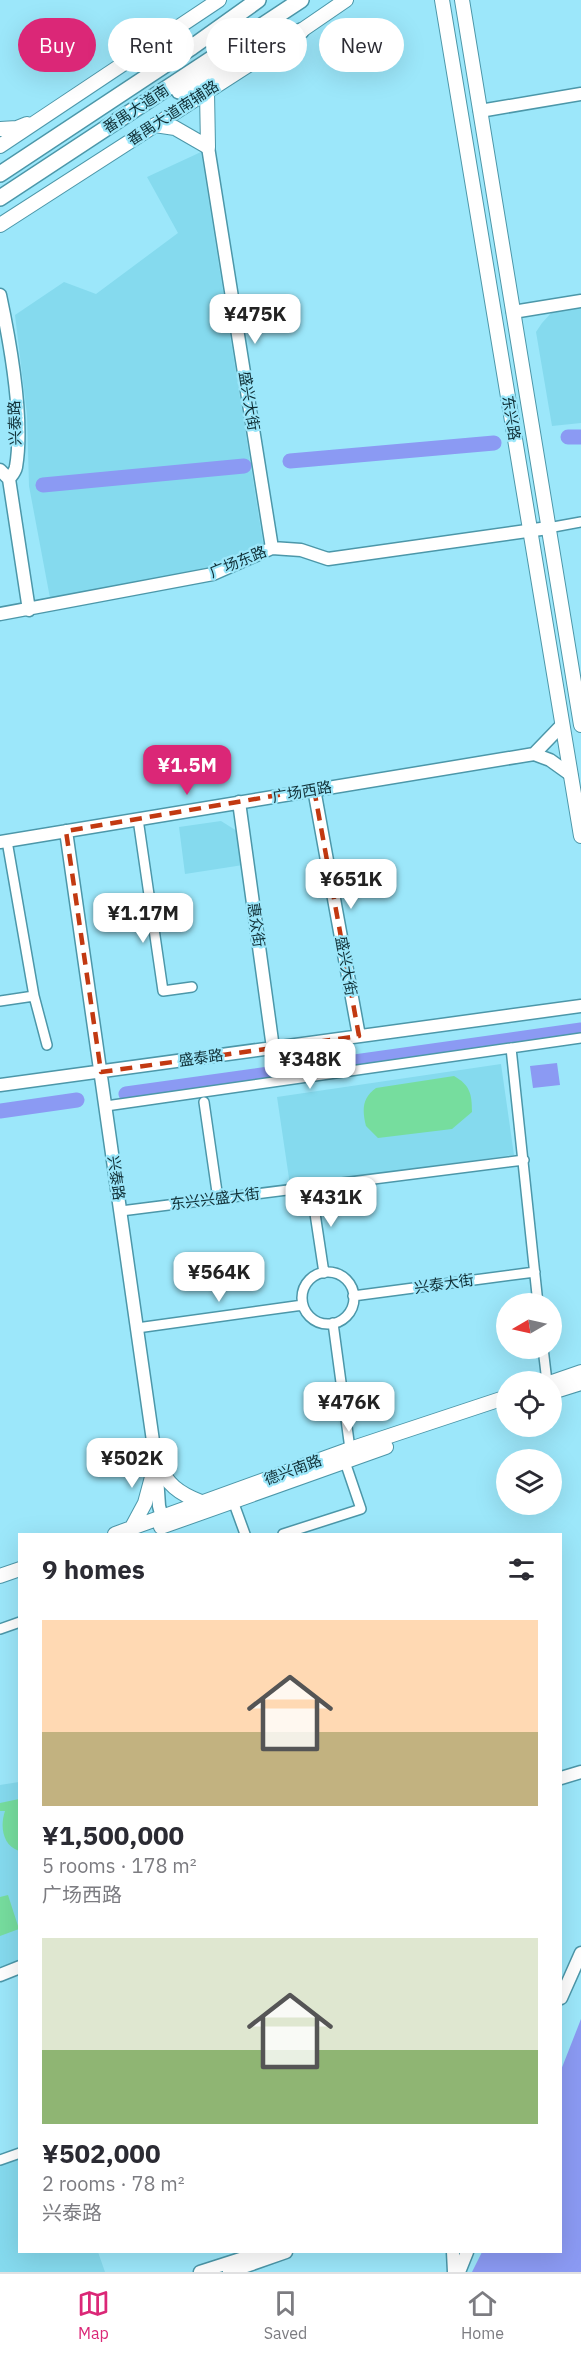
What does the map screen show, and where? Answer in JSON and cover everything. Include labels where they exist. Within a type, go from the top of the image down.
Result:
[{"type":"highway","points":[[194,44],[243,0]]},
{"type":"highway","name":"番禺大道南","points":[[194,45],[258,0]]},
{"type":"highway","name":"番禺大道南","points":[[0,200],[301,0]]},
{"type":"highway","name":"番禺大道南","points":[[0,174],[153,72]]},
{"type":"highway","points":[[120,120],[218,72]]},
{"type":"main road","points":[[0,146],[219,0]]},
{"type":"main road","name":"番禺大道南辅路","points":[[307,27],[346,0]]},
{"type":"main road","name":"东兴路","points":[[442,0],[581,836]]},
{"type":"main road","name":"东兴路","points":[[462,0],[581,725]]},
{"type":"main road","name":"番禺大道南辅路","points":[[6,221],[238,72]]},
{"type":"main road","points":[[207,92],[208,147]]},
{"type":"main road","points":[[0,129],[17,128],[38,121]]},
{"type":"main road","points":[[155,125],[176,128],[208,147]]},
{"type":"main road","points":[[562,1379],[581,1372]]},
{"type":"main road","points":[[562,1389],[581,1383]]},
{"type":"main road","name":"德兴南路","points":[[163,1521],[233,1501],[496,1401]]},
{"type":"main road","name":"德兴南路","points":[[135,1532],[201,1502],[496,1409]]},
{"type":"main road","points":[[156,1462],[171,1485],[187,1497],[201,1502]]},
{"type":"main road","points":[[135,1532],[156,1462]]},
{"type":"main road","points":[[0,1576],[18,1570]]},
{"type":"main road","points":[[0,1584],[18,1578]]},
{"type":"street","points":[[480,111],[581,94]]},
{"type":"street","name":"盛兴大街","points":[[208,147],[272,548]]},
{"type":"street","points":[[0,236],[6,221]]},
{"type":"street","name":"兴泰路","points":[[0,295],[10,353],[17,420],[16,470],[4,474],[6,499],[29,610]]},
{"type":"street","points":[[513,312],[581,301]]},
{"type":"street","points":[[548,528],[581,522]]},
{"type":"street","name":"广场东路","points":[[0,614],[213,574],[272,548],[301,550],[328,560],[548,528]]},
{"type":"street","points":[[562,725],[534,754],[550,760],[571,775]]},
{"type":"street","name":"广场西路","points":[[4,841],[534,754]]},
{"type":"street","name":"盛兴大街","points":[[314,789],[359,1036]]},
{"type":"street","name":"惠众街","points":[[239,802],[273,1048]]},
{"type":"street","points":[[138,819],[163,991],[192,987]]},
{"type":"street","name":"兴泰路","points":[[66,831],[163,1521]]},
{"type":"street","points":[[4,841],[34,996],[47,1045]]},
{"type":"street","points":[[0,1001],[34,996]]},
{"type":"street","name":"盛泰路","points":[[0,1085],[579,1004]]},
{"type":"street","points":[[106,1106],[581,1038]]},
{"type":"street","points":[[511,1048],[537,1293]]},
{"type":"street","points":[[204,1102],[218,1199]]},
{"type":"street","name":"东兴兴盛大街","points":[[121,1211],[524,1160]]},
{"type":"street","points":[[311,1187],[324,1273]]},
{"type":"street","name":"兴泰大街","points":[[353,1296],[535,1272]]},
{"type":"street","points":[[324,1273],[340,1276],[347,1281],[353,1296],[353,1303],[347,1316],[333,1323],[318,1322],[311,1318],[303,1305],[302,1298],[306,1284],[324,1273]]},
{"type":"street","points":[[137,1328],[303,1305]]},
{"type":"street","points":[[286,1533],[361,1509],[347,1456],[333,1323]]},
{"type":"street","points":[[233,1501],[245,1533]]},
{"type":"street","points":[[0,1629],[18,1623]]},
{"type":"street","points":[[562,1778],[581,1772]]},
{"type":"street","points":[[562,1996],[581,1953]]},
{"type":"street","points":[[0,1975],[18,1968]]},
{"type":"street","points":[[0,2160],[18,2154]]},
{"type":"street","points":[[200,2272],[259,2253]]},
{"type":"street","points":[[229,2272],[283,2253]]},
{"type":"street","points":[[453,2253],[454,2272]]},
{"type":"street","points":[[459,2272],[468,2253]]},
{"type":"highlighted area","points":[[314,789],[359,1036],[101,1072],[66,831]]},
{"type":"shaded area","points":[[201,152],[264,549],[206,570],[50,598],[29,486],[27,415],[15,315],[64,282],[96,294],[178,233],[147,177]]},
{"type":"shaded area","points":[[581,308],[581,423],[552,426],[536,332],[553,311]]},
{"type":"shaded area","points":[[221,821],[237,831],[243,865],[185,874],[179,827]]},
{"type":"shaded area","points":[[501,1064],[514,1155],[290,1185],[277,1097]]},
{"type":"shaded area","points":[[18,1782],[18,1962],[0,1969],[0,1785]]},
{"type":"shaded area","points":[[18,2156],[18,2253],[98,2253],[105,2272],[0,2272],[0,2163]]},
{"type":"green space","points":[[454,1076],[464,1083],[469,1091],[472,1112],[452,1129],[378,1138],[366,1126],[364,1105],[368,1096],[376,1088]]},
{"type":"green space","points":[[18,1799],[18,1850],[6,1840],[3,1829],[5,1811],[0,1811],[0,1803]]},
{"type":"green space","points":[[8,1895],[18,1929],[0,1936],[0,1897]]},
{"type":"water","points":[[557,1063],[560,1085],[533,1088],[530,1066]]},
{"type":"water","points":[[581,2019],[581,2272],[472,2272],[482,2253],[562,2253],[562,2067]]},
{"type":"waterway","points":[[568,437],[581,437]]},
{"type":"waterway","points":[[290,461],[494,443]]},
{"type":"waterway","points":[[43,485],[244,466]]},
{"type":"waterway","points":[[126,1094],[581,1030]]},
{"type":"waterway","points":[[0,1111],[77,1100]]}]
